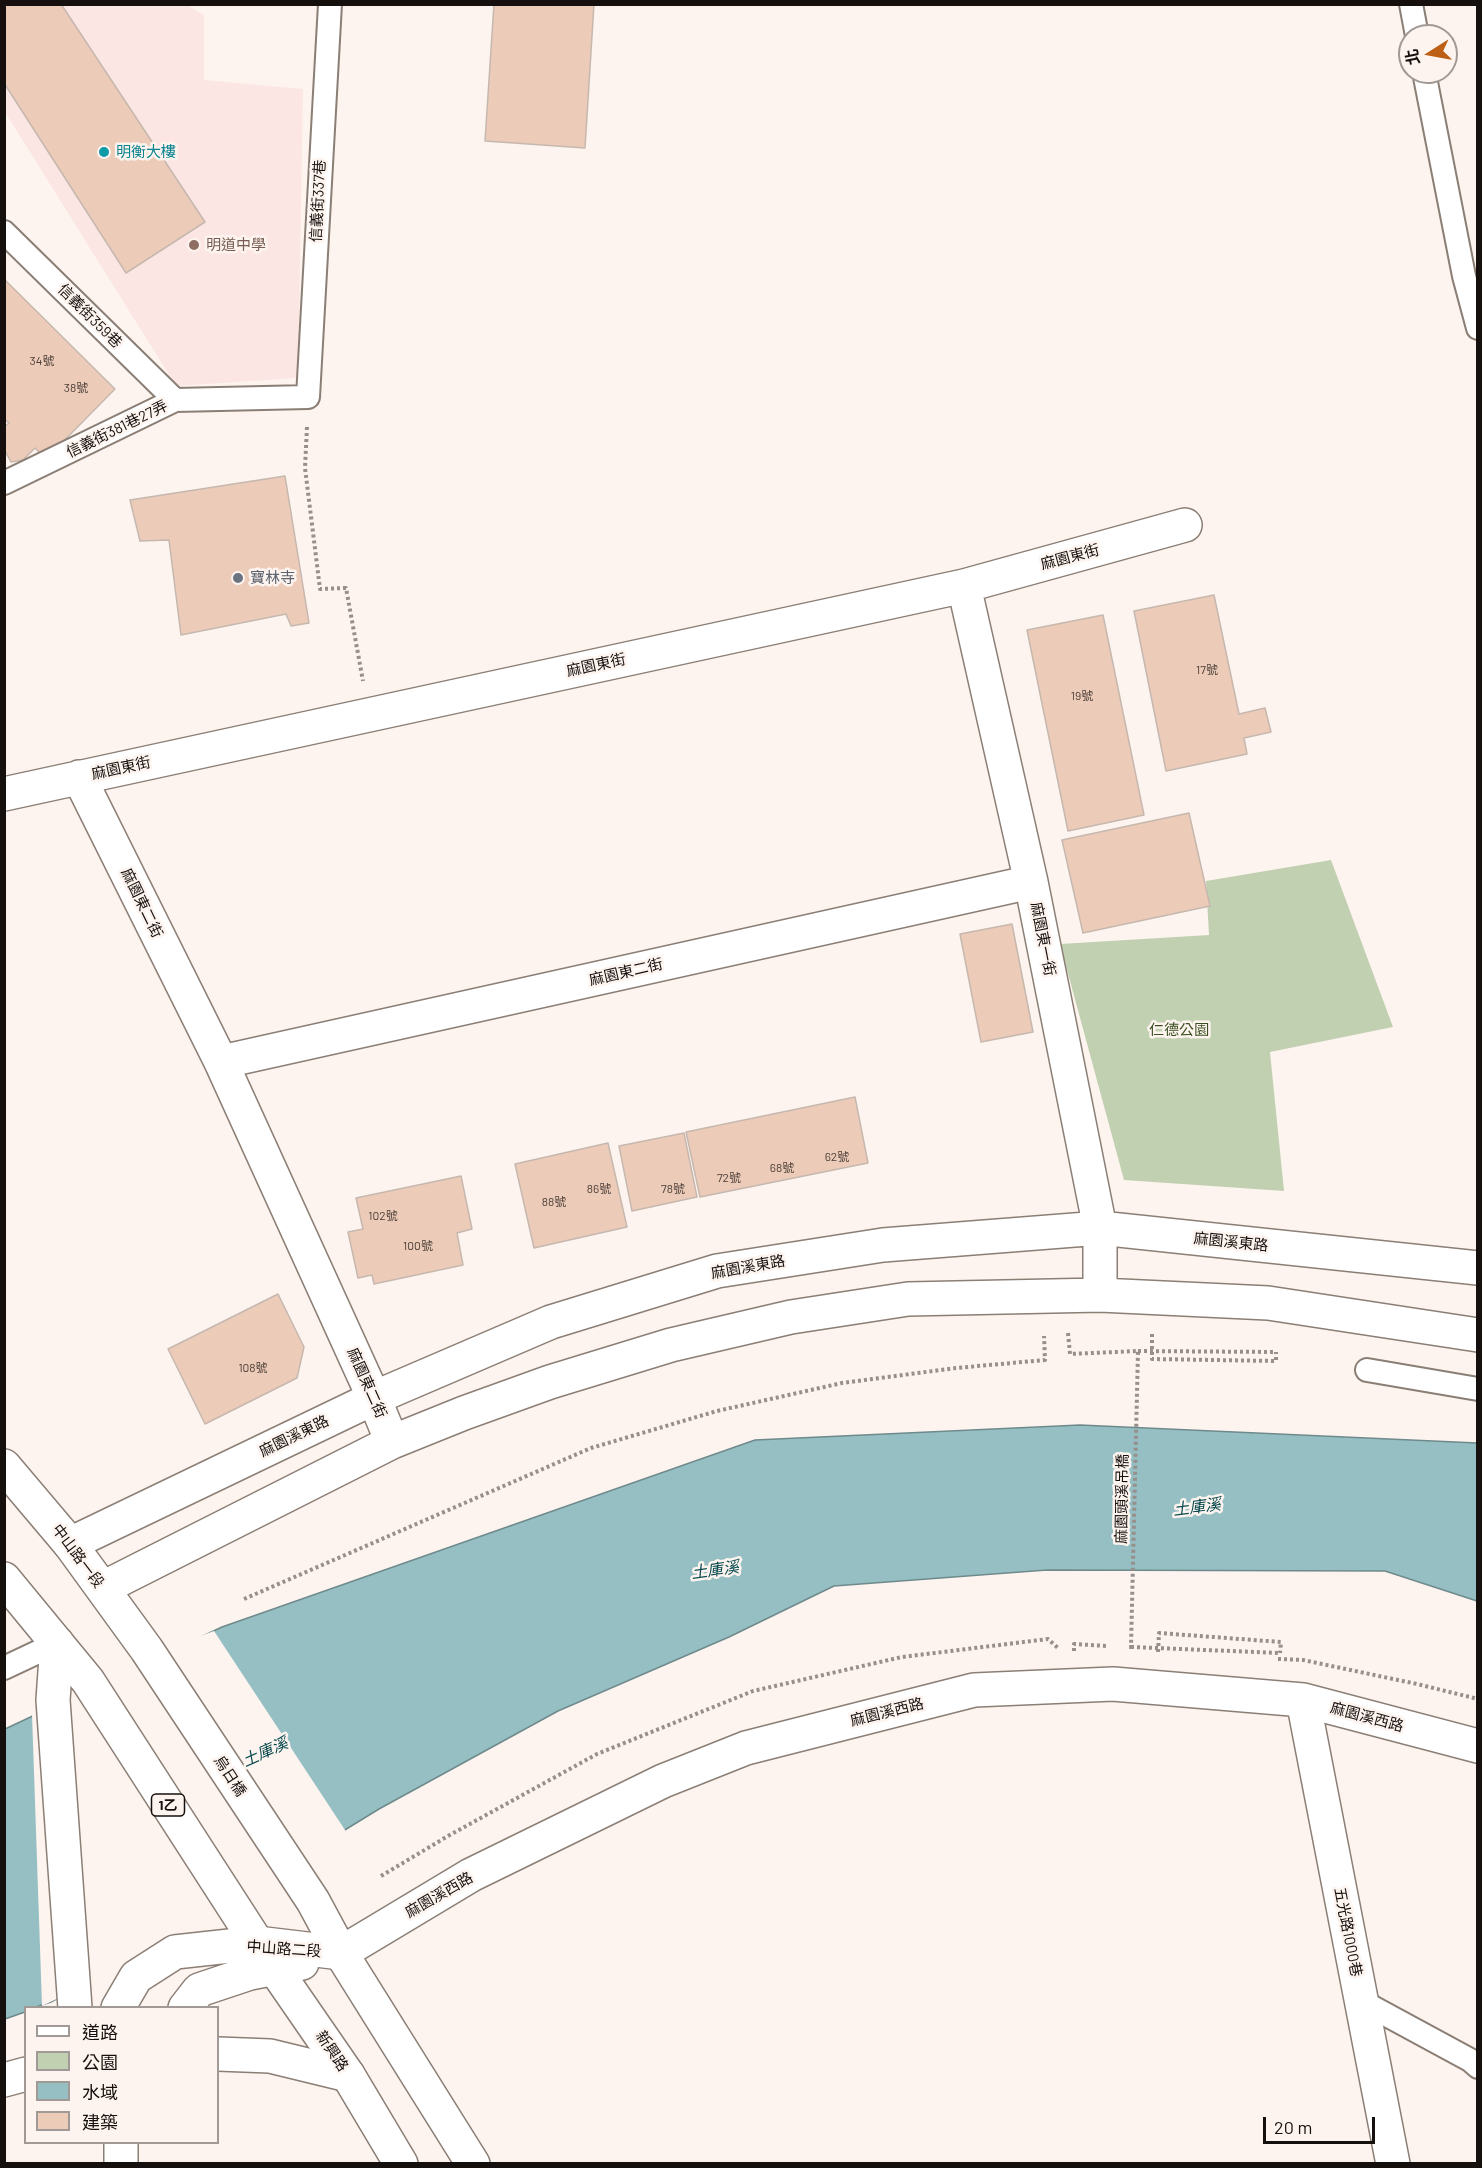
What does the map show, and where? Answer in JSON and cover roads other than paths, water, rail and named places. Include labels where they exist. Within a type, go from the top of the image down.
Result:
[{"type":"street","name":"麻園東街","points":[[4,794],[964,586],[1185,525]]},
{"type":"street","name":"麻園東一街","points":[[964,586],[1031,882],[1100,1228],[1100,1295]]},
{"type":"street","name":"麻園東二街","points":[[79,777],[221,1062],[392,1442]]},
{"type":"street","name":"麻園東二街","points":[[221,1062],[1031,882]]},
{"type":"street","name":"麻園溪東路","points":[[70,1544],[374,1398],[551,1322],[717,1271],[884,1245],[1100,1228],[1478,1268]]},
{"type":"street","points":[[102,1588],[392,1442],[464,1413],[550,1382],[671,1346],[791,1317],[908,1299],[1100,1295],[1268,1303],[1478,1335]]},
{"type":"street","name":"中山路一段","points":[[4,1466],[70,1544],[147,1650]]},
{"type":"street","name":"1乙","points":[[4,1580],[88,1681],[253,1936]]},
{"type":"street","points":[[57,1643],[53,1700],[75,2006]]},
{"type":"street","name":"烏日橋","points":[[147,1650],[313,1901],[341,1953]]},
{"type":"street","name":"麻園溪西路","points":[[341,1953],[471,1875],[663,1781],[746,1748],[974,1690],[1113,1684],[1303,1700],[1478,1746]]},
{"type":"street","name":"五光路1000巷","points":[[1303,1700],[1393,2163]]},
{"type":"street","name":"中山路二段","points":[[119,2006],[136,1977],[175,1952],[253,1936],[341,1953]]},
{"type":"street","name":"新興路","points":[[253,1936],[348,2075],[401,2163]]},
{"type":"street","points":[[341,1953],[473,2163]]},
{"type":"street","name":"中山路二段","points":[[186,2006],[199,1990],[250,1973],[341,1953]]},
{"type":"street","points":[[219,2054],[270,2056],[348,2075]]},
{"type":"street","points":[[4,2080],[24,2075]]},
{"type":"street","points":[[121,2144],[121,2163]]},
{"type":"lane","name":"信義街337巷","points":[[308,397],[330,4]]},
{"type":"lane","points":[[1411,4],[1415,24]]},
{"type":"lane","points":[[1426,84],[1464,276],[1478,328]]},
{"type":"lane","name":"信義街359巷","points":[[4,232],[175,400]]},
{"type":"lane","name":"信義街381巷27弄","points":[[4,483],[175,400],[308,397]]},
{"type":"lane","points":[[1367,1370],[1478,1389]]},
{"type":"lane","points":[[4,1668],[57,1643]]},
{"type":"lane","points":[[1361,2001],[1470,2060],[1478,2067]]},
{"type":"water","name":"土庫溪","points":[[1080,1425],[1477,1443],[1477,1601],[1385,1571],[1047,1570],[834,1586],[729,1637],[558,1711],[379,1809],[195,1922],[51,2002],[39,2006],[24,2006],[24,2012],[5,2019],[5,1729],[222,1627],[755,1440]]},
{"type":"place","name":"明衡大樓","points":[[104,152]]},
{"type":"place","name":"明道中學","points":[[194,245]]},
{"type":"place","name":"寶林寺","points":[[238,578]]},
{"type":"park label","name":"仁德公園","points":[[1179,1030]]}]
